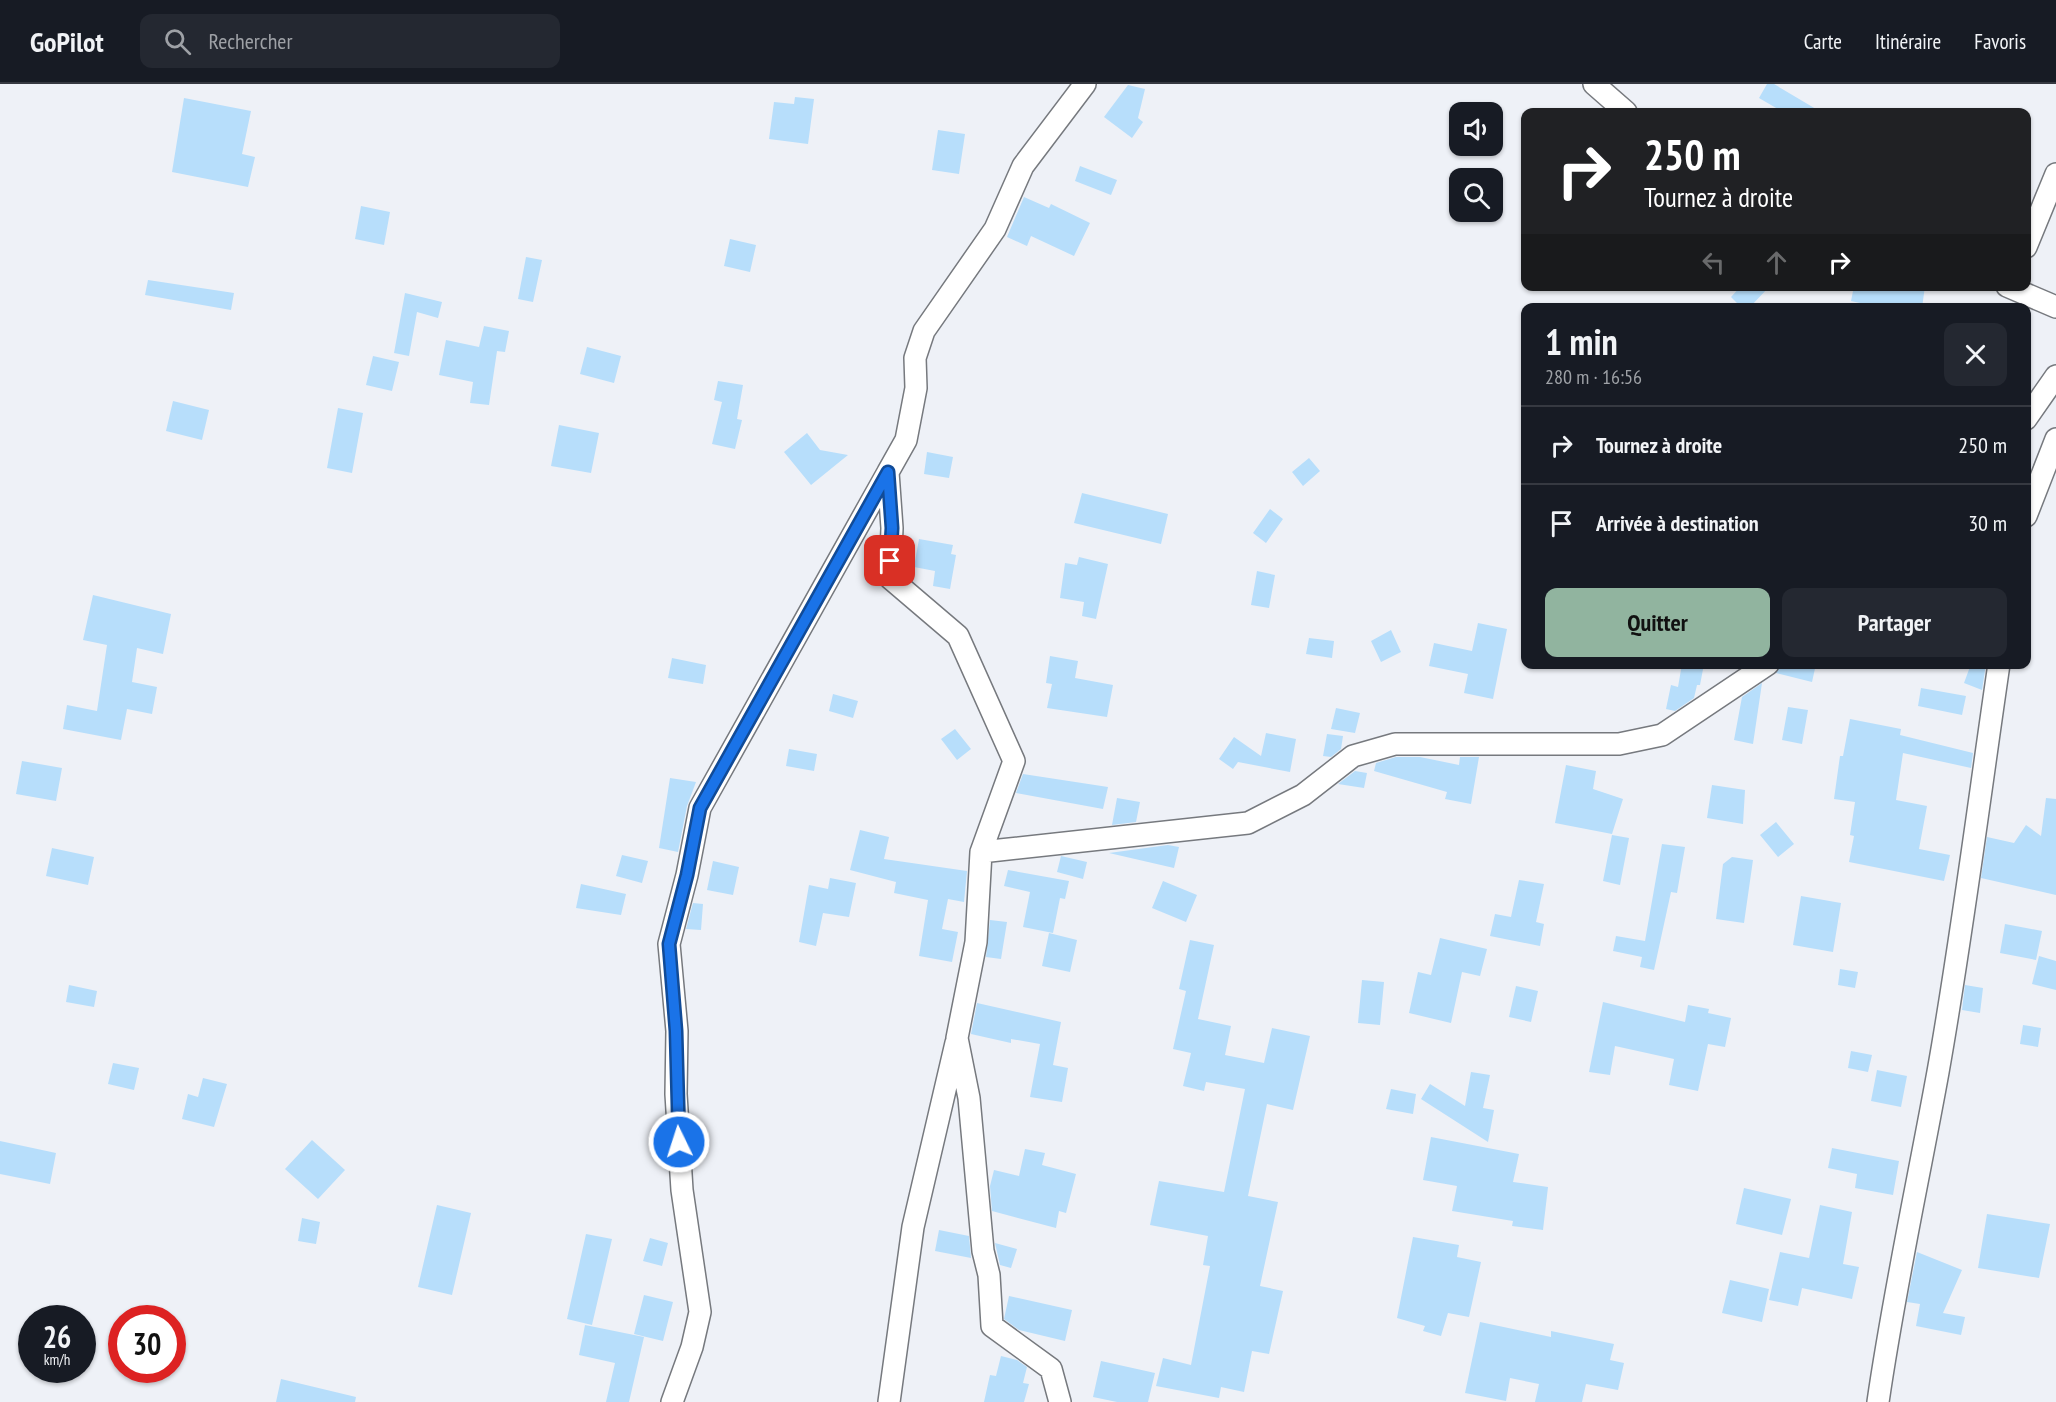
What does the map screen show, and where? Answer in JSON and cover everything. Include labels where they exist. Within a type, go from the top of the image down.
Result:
[{"type":"street","points":[[672,1402],[692,1347],[700,1312],[682,1190],[676,1094],[676,1031],[669,944],[687,875],[700,808],[906,440],[916,388],[915,358],[924,331],[995,229],[1023,166],[1085,84]]},
{"type":"street","points":[[1594,84],[1621,108]]},
{"type":"street","points":[[2031,235],[2056,174]]},
{"type":"street","points":[[2018,291],[2056,307]]},
{"type":"street","points":[[2031,412],[2056,376]]},
{"type":"street","points":[[2031,503],[2056,439]]},
{"type":"street","points":[[888,472],[892,528],[890,578],[958,636],[1014,760],[981,852],[976,942],[957,1038],[913,1227],[889,1402]]},
{"type":"street","points":[[981,852],[1248,823],[1303,795],[1353,756],[1395,744],[1619,744],[1662,735],[1761,669]]},
{"type":"street","points":[[1878,1402],[1890,1317],[1938,1072],[1956,963],[1998,669]]},
{"type":"street","points":[[957,1038],[969,1098],[982,1251],[989,1275],[992,1326],[1051,1369],[1060,1402]]},
{"type":"building","points":[[1767,84],[1774,84],[1814,108],[1776,108],[1759,98]]},
{"type":"building","points":[[1128,85],[1145,89],[1138,118],[1143,122],[1132,138],[1104,117]]},
{"type":"building","points":[[795,97],[814,99],[808,144],[769,139],[774,102],[794,104]]},
{"type":"building","points":[[184,98],[251,111],[242,154],[255,157],[248,187],[172,172]]},
{"type":"building","points":[[938,130],[965,134],[959,174],[932,170]]},
{"type":"building","points":[[1080,166],[1117,180],[1111,195],[1075,181]]},
{"type":"building","points":[[1024,197],[1049,208],[1051,204],[1090,223],[1074,256],[1031,236],[1027,246],[1007,237]]},
{"type":"building","points":[[361,206],[390,212],[384,245],[355,239]]},
{"type":"building","points":[[730,239],[756,245],[750,272],[724,266]]},
{"type":"building","points":[[526,257],[542,260],[533,302],[518,299]]},
{"type":"building","points":[[148,280],[234,293],[231,310],[145,295]]},
{"type":"building","points":[[1736,291],[1765,291],[1754,303],[1737,303],[1731,297]]},
{"type":"building","points":[[1853,291],[1924,291],[1923,303],[1851,301]]},
{"type":"building","points":[[405,293],[442,302],[438,318],[417,312],[409,356],[394,353]]},
{"type":"building","points":[[484,326],[509,331],[505,352],[497,351],[489,405],[470,403],[473,382],[439,375],[446,340],[479,347]]},
{"type":"building","points":[[587,347],[621,356],[614,383],[580,374]]},
{"type":"building","points":[[373,356],[399,362],[392,391],[366,385]]},
{"type":"building","points":[[718,381],[743,385],[737,419],[742,420],[735,449],[712,444],[722,402],[714,400]]},
{"type":"building","points":[[173,401],[209,410],[202,440],[166,431]]},
{"type":"building","points":[[338,408],[363,413],[352,473],[327,468]]},
{"type":"building","points":[[559,425],[599,433],[591,473],[551,466]]},
{"type":"building","points":[[807,433],[820,450],[848,455],[811,485],[784,452]]},
{"type":"building","points":[[927,452],[953,457],[949,478],[924,474]]},
{"type":"building","points":[[1309,458],[1320,471],[1303,486],[1292,472]]},
{"type":"building","points":[[1082,493],[1168,514],[1161,544],[1074,523]]},
{"type":"building","points":[[1270,509],[1283,519],[1266,543],[1253,533]]},
{"type":"building","points":[[919,539],[953,545],[951,554],[956,555],[950,589],[933,586],[935,571],[914,567]]},
{"type":"building","points":[[1079,557],[1108,564],[1096,619],[1082,616],[1084,602],[1060,598],[1065,563],[1077,565]]},
{"type":"building","points":[[1257,571],[1275,575],[1269,608],[1251,605]]},
{"type":"building","points":[[93,595],[171,614],[163,654],[137,648],[132,682],[157,687],[152,714],[127,709],[121,740],[63,729],[67,705],[97,711],[107,645],[83,640]]},
{"type":"building","points":[[1478,623],[1507,629],[1493,699],[1464,693],[1468,674],[1429,666],[1434,643],[1472,651]]},
{"type":"building","points":[[1391,630],[1401,652],[1381,662],[1371,641]]},
{"type":"building","points":[[1309,638],[1334,641],[1332,658],[1306,654]]},
{"type":"building","points":[[1050,656],[1078,661],[1075,678],[1113,685],[1107,717],[1047,708],[1052,684],[1046,683]]},
{"type":"building","points":[[672,658],[706,665],[703,684],[668,678]]},
{"type":"building","points":[[1681,669],[1703,669],[1700,685],[1697,685],[1694,698],[1675,711],[1666,709],[1671,685],[1678,687]]},
{"type":"building","points":[[1778,669],[1815,669],[1812,682],[1776,673]]},
{"type":"building","points":[[1969,669],[1985,669],[1982,690],[1964,683]]},
{"type":"building","points":[[1762,683],[1753,744],[1734,740],[1742,697]]},
{"type":"building","points":[[1921,688],[1966,696],[1962,715],[1918,706]]},
{"type":"building","points":[[833,694],[858,701],[853,718],[829,711]]},
{"type":"building","points":[[1788,707],[1808,710],[1802,744],[1782,740]]},
{"type":"building","points":[[1336,708],[1360,713],[1355,733],[1331,729]]},
{"type":"building","points":[[1850,719],[1901,729],[1900,735],[1973,753],[1971,768],[1903,753],[1896,800],[1927,806],[1919,849],[1950,855],[1944,881],[1849,862],[1854,836],[1850,835],[1855,802],[1834,799],[1840,756],[1843,756]]},
{"type":"building","points":[[955,729],[971,749],[957,760],[941,739]]},
{"type":"building","points":[[1266,733],[1296,739],[1290,772],[1238,762],[1233,769],[1219,759],[1234,737],[1261,756]]},
{"type":"building","points":[[1327,734],[1343,736],[1341,749],[1331,757],[1323,756]]},
{"type":"building","points":[[789,749],[817,754],[814,771],[786,766]]},
{"type":"building","points":[[1396,757],[1420,757],[1459,765],[1460,757],[1479,757],[1471,804],[1445,799],[1447,792],[1374,771],[1376,763]]},
{"type":"building","points":[[22,761],[62,768],[56,801],[16,794]]},
{"type":"building","points":[[1566,765],[1596,771],[1593,789],[1623,799],[1612,834],[1555,823]]},
{"type":"building","points":[[1355,771],[1367,773],[1364,788],[1338,784]]},
{"type":"building","points":[[1023,774],[1108,787],[1103,809],[1016,793]]},
{"type":"building","points":[[670,778],[696,782],[687,806],[678,852],[659,848]]},
{"type":"building","points":[[1712,785],[1745,790],[1743,824],[1707,818]]},
{"type":"building","points":[[1117,798],[1140,802],[1136,822],[1112,825]]},
{"type":"building","points":[[2046,798],[2056,799],[2056,895],[1981,878],[1987,837],[2014,843],[2026,825],[2041,836]]},
{"type":"building","points":[[1776,822],[1794,844],[1778,857],[1760,835]]},
{"type":"building","points":[[860,830],[889,837],[884,859],[967,871],[964,902],[948,899],[942,929],[958,932],[952,962],[919,956],[928,900],[894,893],[896,882],[850,870]]},
{"type":"building","points":[[1612,835],[1629,838],[1620,885],[1603,881]]},
{"type":"building","points":[[1662,844],[1685,847],[1677,893],[1671,892],[1654,970],[1640,967],[1642,957],[1613,951],[1616,936],[1645,941]]},
{"type":"building","points":[[1168,845],[1179,847],[1174,868],[1109,853]]},
{"type":"building","points":[[52,848],[94,857],[88,885],[46,876]]},
{"type":"building","points":[[622,855],[648,861],[642,883],[616,876]]},
{"type":"building","points":[[1061,856],[1087,862],[1083,879],[1057,872]]},
{"type":"building","points":[[1732,857],[1753,860],[1744,923],[1716,919],[1723,864]]},
{"type":"building","points":[[713,861],[739,867],[733,895],[707,890]]},
{"type":"building","points":[[1008,870],[1069,881],[1065,899],[1060,898],[1053,933],[1023,927],[1030,892],[1004,886]]},
{"type":"building","points":[[830,878],[856,883],[849,917],[823,913],[816,946],[799,942],[809,885],[828,889]]},
{"type":"building","points":[[1519,880],[1544,884],[1536,922],[1544,924],[1540,946],[1490,936],[1495,914],[1511,917]]},
{"type":"building","points":[[1163,881],[1197,895],[1186,922],[1152,908]]},
{"type":"building","points":[[581,884],[626,894],[621,915],[576,908]]},
{"type":"building","points":[[1801,896],[1841,903],[1833,952],[1793,945]]},
{"type":"building","points":[[693,903],[703,904],[701,930],[686,929]]},
{"type":"building","points":[[990,920],[1007,922],[1001,959],[986,957]]},
{"type":"building","points":[[2005,924],[2042,931],[2036,960],[2000,953]]},
{"type":"building","points":[[1049,933],[1077,940],[1070,972],[1042,966]]},
{"type":"building","points":[[1440,938],[1487,949],[1480,976],[1462,972],[1451,1023],[1409,1013],[1418,972],[1431,975]]},
{"type":"building","points":[[1190,940],[1214,945],[1198,1019],[1231,1026],[1225,1055],[1264,1063],[1272,1028],[1310,1036],[1293,1110],[1267,1104],[1248,1196],[1278,1202],[1260,1286],[1283,1291],[1269,1354],[1252,1351],[1244,1392],[1221,1387],[1219,1398],[1156,1386],[1163,1358],[1191,1365],[1210,1266],[1203,1265],[1208,1236],[1150,1225],[1159,1181],[1224,1192],[1245,1089],[1206,1082],[1204,1091],[1183,1086],[1191,1053],[1173,1049],[1186,991],[1179,989]]},
{"type":"building","points":[[2039,956],[2056,961],[2056,990],[2032,984]]},
{"type":"building","points":[[1840,969],[1858,972],[1855,988],[1838,985]]},
{"type":"building","points":[[1362,980],[1384,982],[1380,1025],[1358,1023]]},
{"type":"building","points":[[69,985],[97,991],[94,1007],[66,1002]]},
{"type":"building","points":[[1965,985],[1983,988],[1980,1013],[1962,1010]]},
{"type":"building","points":[[1516,986],[1538,991],[1531,1022],[1509,1017]]},
{"type":"building","points":[[1603,1002],[1685,1022],[1688,1005],[1709,1009],[1708,1013],[1731,1018],[1725,1047],[1708,1044],[1698,1091],[1669,1085],[1674,1059],[1615,1046],[1610,1075],[1589,1072]]},
{"type":"building","points":[[977,1003],[1061,1022],[1053,1065],[1068,1068],[1062,1102],[1030,1097],[1040,1044],[1011,1039],[1011,1043],[971,1034]]},
{"type":"building","points":[[2023,1025],[2041,1028],[2038,1047],[2020,1044]]},
{"type":"building","points":[[1851,1051],[1872,1055],[1868,1072],[1848,1068]]},
{"type":"building","points":[[113,1063],[139,1068],[134,1090],[108,1084]]},
{"type":"building","points":[[1877,1070],[1907,1076],[1901,1107],[1871,1101]]},
{"type":"building","points":[[1471,1072],[1490,1075],[1483,1108],[1494,1110],[1488,1142],[1421,1099],[1430,1084],[1465,1106]]},
{"type":"building","points":[[203,1078],[227,1084],[214,1127],[182,1119],[188,1094],[198,1097]]},
{"type":"building","points":[[1391,1089],[1416,1094],[1413,1114],[1386,1109]]},
{"type":"building","points":[[1431,1137],[1519,1154],[1513,1182],[1548,1187],[1543,1230],[1512,1226],[1513,1221],[1452,1211],[1457,1186],[1423,1180]]},
{"type":"building","points":[[312,1140],[345,1170],[318,1199],[285,1169]]},
{"type":"building","points":[[0,1141],[56,1153],[50,1184],[0,1174]]},
{"type":"building","points":[[1832,1148],[1899,1161],[1893,1195],[1855,1188],[1857,1174],[1828,1168]]},
{"type":"building","points":[[1025,1149],[1045,1153],[1042,1165],[1076,1174],[1066,1213],[1059,1211],[1056,1228],[992,1211],[990,1186],[994,1170],[1019,1176]]},
{"type":"building","points":[[1744,1188],[1791,1199],[1782,1235],[1736,1224]]},
{"type":"building","points":[[437,1205],[471,1213],[452,1295],[418,1287]]},
{"type":"building","points":[[1820,1205],[1852,1212],[1843,1264],[1859,1267],[1852,1299],[1802,1288],[1798,1306],[1769,1300],[1780,1252],[1809,1258]]},
{"type":"building","points":[[1987,1214],[2050,1224],[2039,1278],[1978,1268]]},
{"type":"building","points":[[302,1218],[320,1222],[316,1244],[298,1241]]},
{"type":"building","points":[[939,1230],[969,1236],[971,1258],[935,1251]]},
{"type":"building","points":[[586,1234],[612,1239],[592,1325],[567,1319]]},
{"type":"building","points":[[1413,1237],[1459,1245],[1457,1257],[1481,1262],[1469,1317],[1448,1313],[1441,1336],[1423,1331],[1425,1326],[1397,1318]]},
{"type":"building","points":[[650,1238],[668,1243],[662,1266],[643,1261]]},
{"type":"building","points":[[995,1243],[1017,1249],[1011,1268],[1000,1265]]},
{"type":"building","points":[[1917,1252],[1962,1270],[1943,1313],[1965,1317],[1961,1335],[1916,1326],[1920,1304],[1907,1302]]},
{"type":"building","points":[[1730,1280],[1769,1289],[1762,1322],[1722,1313]]},
{"type":"building","points":[[644,1295],[673,1302],[663,1341],[634,1334]]},
{"type":"building","points":[[1009,1296],[1072,1310],[1065,1341],[1019,1330],[1004,1319]]},
{"type":"building","points":[[1480,1322],[1551,1337],[1551,1331],[1614,1344],[1610,1360],[1624,1363],[1618,1390],[1586,1384],[1582,1402],[1535,1402],[1539,1384],[1510,1378],[1506,1401],[1465,1393]]},
{"type":"building","points":[[585,1325],[644,1337],[629,1402],[606,1402],[615,1363],[579,1355]]},
{"type":"building","points":[[1001,1356],[1017,1360],[1027,1367],[1023,1383],[1029,1384],[1024,1402],[984,1402],[990,1375],[996,1376]]},
{"type":"building","points":[[1101,1361],[1155,1373],[1148,1402],[1117,1402],[1093,1397]]},
{"type":"building","points":[[281,1379],[356,1397],[355,1402],[276,1402]]},
{"type":"route","points":[[679,1142],[676,1031],[669,944],[687,875],[700,808],[888,472],[892,528],[890,561]]}]
